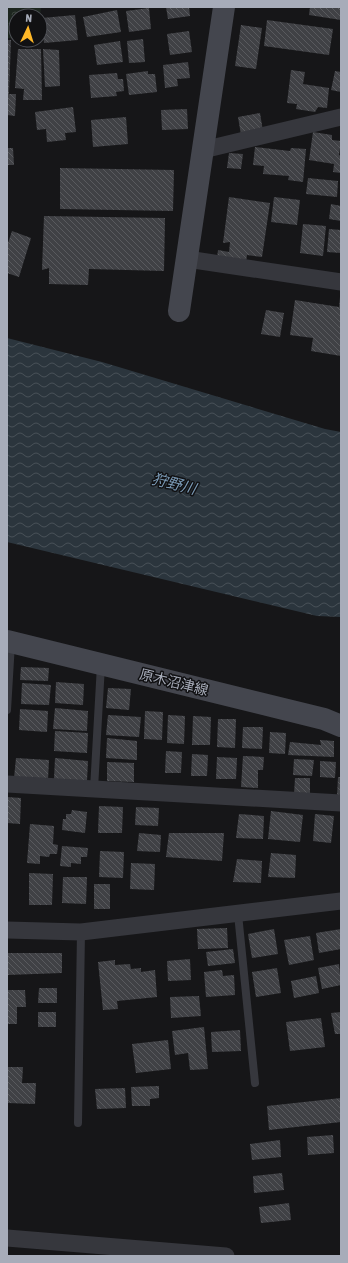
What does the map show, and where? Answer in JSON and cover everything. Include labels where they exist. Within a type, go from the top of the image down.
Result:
[{"type":"main road","points":[[179,311],[224,7]]},
{"type":"main road","name":"原木沼津線","points":[[9,642],[324,720],[341,726]]},
{"type":"street","points":[[203,150],[341,117]]},
{"type":"street","points":[[187,259],[341,282]]},
{"type":"street","points":[[7,784],[341,803]]},
{"type":"street","points":[[7,930],[81,932],[341,901]]},
{"type":"street","points":[[7,1238],[226,1256]]},
{"type":"lane","points":[[7,710],[9,642]]},
{"type":"lane","points":[[94,789],[101,664]]},
{"type":"lane","points":[[238,914],[255,1083]]},
{"type":"lane","points":[[78,1123],[81,932]]},
{"type":"green space","points":[[7,7],[41,7],[8,8],[7,38]]},
{"type":"water","name":"狩野川","points":[[7,338],[102,362],[325,429],[341,432],[341,617],[317,616],[7,542]]},
{"type":"building","points":[[166,7],[189,7],[190,16],[168,19]]},
{"type":"building","points":[[310,7],[341,7],[341,20],[309,15]]},
{"type":"building","points":[[149,8],[151,29],[129,32],[126,11]]},
{"type":"building","points":[[117,10],[121,32],[87,37],[83,17]]},
{"type":"building","points":[[75,15],[78,40],[48,43],[48,17]]},
{"type":"building","points":[[267,20],[333,29],[329,55],[264,46]]},
{"type":"building","points":[[241,25],[262,28],[256,69],[235,66]]},
{"type":"building","points":[[189,31],[192,52],[170,55],[167,34]]},
{"type":"building","points":[[143,39],[145,62],[129,63],[127,41]]},
{"type":"building","points":[[8,40],[8,48],[11,48],[9,94],[16,94],[15,116],[7,115]]},
{"type":"building","points":[[120,41],[123,62],[97,65],[94,45]]},
{"type":"building","points":[[18,49],[41,49],[42,100],[23,100],[24,89],[15,88]]},
{"type":"building","points":[[43,49],[59,50],[60,86],[45,87]]},
{"type":"building","points":[[188,62],[190,78],[177,79],[178,86],[165,88],[163,65]]},
{"type":"building","points":[[291,70],[305,72],[303,84],[329,88],[327,108],[318,107],[315,112],[296,109],[297,104],[287,103]]},
{"type":"building","points":[[148,71],[148,74],[155,74],[157,92],[129,95],[126,74]]},
{"type":"building","points":[[335,71],[341,72],[341,92],[331,90]]},
{"type":"building","points":[[117,73],[118,79],[123,79],[124,91],[116,92],[117,96],[91,98],[89,75]]},
{"type":"building","points":[[73,107],[76,132],[65,133],[66,140],[47,142],[46,129],[37,130],[35,112]]},
{"type":"building","points":[[187,109],[188,129],[162,130],[161,110]]},
{"type":"building","points":[[260,113],[263,131],[241,135],[238,117]]},
{"type":"building","points":[[126,117],[128,144],[93,147],[91,120]]},
{"type":"building","points":[[313,132],[332,135],[332,140],[341,141],[339,155],[341,156],[341,173],[333,172],[334,164],[309,160]]},
{"type":"building","points":[[255,147],[290,151],[291,148],[306,149],[303,182],[288,180],[289,176],[263,174],[264,166],[253,165]]},
{"type":"building","points":[[7,148],[13,148],[14,165],[7,165]]},
{"type":"building","points":[[229,153],[243,154],[241,169],[227,168]]},
{"type":"building","points":[[60,168],[174,170],[173,211],[60,209]]},
{"type":"building","points":[[308,178],[338,181],[337,197],[306,194]]},
{"type":"building","points":[[229,197],[270,203],[262,257],[247,255],[246,262],[217,258],[218,250],[229,252],[230,242],[223,243]]},
{"type":"building","points":[[274,197],[300,200],[297,225],[271,222]]},
{"type":"building","points":[[331,204],[341,206],[341,221],[329,219]]},
{"type":"building","points":[[44,216],[165,218],[164,271],[89,269],[88,285],[49,284],[49,268],[42,270]]},
{"type":"building","points":[[303,224],[326,226],[323,256],[300,253]]},
{"type":"building","points":[[329,229],[341,230],[341,253],[327,252]]},
{"type":"building","points":[[12,231],[31,238],[19,277],[7,273],[7,246]]},
{"type":"building","points":[[340,297],[341,356],[311,351],[313,338],[290,335],[295,300],[339,307]]},
{"type":"building","points":[[266,310],[284,313],[280,337],[261,334]]},
{"type":"building","points":[[21,667],[49,668],[48,681],[20,680]]},
{"type":"building","points":[[56,682],[84,684],[83,705],[55,703]]},
{"type":"building","points":[[22,683],[51,685],[49,705],[21,704]]},
{"type":"building","points":[[108,688],[131,689],[129,710],[106,708]]},
{"type":"building","points":[[55,708],[88,711],[87,731],[53,729]]},
{"type":"building","points":[[20,709],[48,711],[47,732],[19,730]]},
{"type":"building","points":[[145,711],[163,712],[162,740],[144,739]]},
{"type":"building","points":[[108,715],[141,717],[139,737],[106,735]]},
{"type":"building","points":[[168,715],[185,716],[184,744],[167,743]]},
{"type":"building","points":[[193,716],[211,717],[210,745],[192,745]]},
{"type":"building","points":[[218,719],[236,719],[235,748],[217,747]]},
{"type":"building","points":[[243,727],[263,727],[262,749],[242,748]]},
{"type":"building","points":[[55,731],[88,733],[87,753],[54,751]]},
{"type":"building","points":[[270,732],[286,733],[285,754],[269,753]]},
{"type":"building","points":[[107,738],[137,741],[137,760],[106,758]]},
{"type":"building","points":[[320,740],[334,741],[334,757],[288,755],[290,742],[321,745]]},
{"type":"building","points":[[166,751],[182,752],[181,773],[165,773]]},
{"type":"building","points":[[192,754],[208,755],[207,776],[191,776]]},
{"type":"building","points":[[243,756],[264,757],[263,770],[258,770],[258,788],[241,787]]},
{"type":"building","points":[[217,757],[237,758],[236,779],[216,779]]},
{"type":"building","points":[[16,758],[49,760],[48,780],[14,778]]},
{"type":"building","points":[[55,758],[88,761],[87,781],[54,779]]},
{"type":"building","points":[[294,759],[314,760],[312,776],[293,775]]},
{"type":"building","points":[[320,761],[336,762],[335,778],[320,777]]},
{"type":"building","points":[[107,762],[134,763],[134,782],[107,781]]},
{"type":"building","points":[[338,777],[341,777],[341,796],[337,796]]},
{"type":"building","points":[[295,778],[310,778],[310,795],[294,794]]},
{"type":"building","points":[[7,797],[21,798],[20,824],[7,823]]},
{"type":"building","points":[[99,806],[123,807],[122,833],[98,833]]},
{"type":"building","points":[[136,807],[159,808],[158,826],[135,825]]},
{"type":"building","points":[[72,810],[87,812],[85,833],[62,830],[63,819],[66,819],[66,814],[71,814]]},
{"type":"building","points":[[271,811],[303,815],[300,842],[268,839]]},
{"type":"building","points":[[239,814],[264,816],[263,839],[236,838]]},
{"type":"building","points":[[315,814],[334,816],[331,843],[313,841]]},
{"type":"building","points":[[30,824],[54,826],[53,844],[58,845],[57,854],[50,854],[49,857],[40,856],[40,864],[27,863]]},
{"type":"building","points":[[139,833],[161,835],[160,852],[137,851]]},
{"type":"building","points":[[169,833],[224,833],[222,861],[166,857]]},
{"type":"building","points":[[62,846],[88,848],[87,857],[81,857],[81,864],[71,863],[71,867],[60,866]]},
{"type":"building","points":[[100,851],[124,852],[123,878],[99,877]]},
{"type":"building","points":[[271,853],[296,855],[295,878],[268,877]]},
{"type":"building","points":[[237,859],[262,861],[261,883],[233,882]]},
{"type":"building","points":[[131,863],[155,864],[154,890],[130,889]]},
{"type":"building","points":[[29,873],[53,874],[52,905],[29,905]]},
{"type":"building","points":[[63,877],[87,877],[86,904],[62,903]]},
{"type":"building","points":[[94,884],[110,884],[110,909],[94,909]]},
{"type":"building","points":[[227,928],[228,948],[198,949],[197,929]]},
{"type":"building","points":[[274,929],[278,954],[252,958],[248,934]]},
{"type":"building","points":[[341,929],[341,949],[319,953],[316,933]]},
{"type":"building","points":[[310,936],[314,960],[289,965],[284,940]]},
{"type":"building","points":[[233,949],[235,963],[208,966],[206,952]]},
{"type":"building","points":[[7,953],[62,953],[62,973],[7,975]]},
{"type":"building","points":[[190,959],[191,980],[168,981],[167,961]]},
{"type":"building","points":[[115,960],[115,965],[130,964],[131,969],[141,968],[141,972],[155,970],[157,997],[117,1001],[118,1009],[103,1010],[98,962]]},
{"type":"building","points":[[339,964],[341,985],[322,989],[318,968]]},
{"type":"building","points":[[277,968],[281,993],[256,997],[252,972]]},
{"type":"building","points":[[222,970],[223,976],[234,975],[235,995],[206,997],[204,972]]},
{"type":"building","points":[[316,976],[319,993],[294,998],[291,981]]},
{"type":"building","points":[[39,988],[57,988],[57,1003],[38,1003]]},
{"type":"building","points":[[7,990],[25,990],[26,1007],[17,1007],[17,1024],[7,1024]]},
{"type":"building","points":[[199,996],[201,1016],[171,1018],[170,997]]},
{"type":"building","points":[[38,1012],[56,1012],[56,1027],[38,1027]]},
{"type":"building","points":[[341,1012],[341,1034],[335,1034],[331,1013]]},
{"type":"building","points":[[321,1018],[325,1047],[290,1051],[286,1022]]},
{"type":"building","points":[[204,1027],[208,1069],[190,1070],[188,1053],[175,1055],[172,1031]]},
{"type":"building","points":[[240,1030],[241,1051],[212,1052],[211,1032]]},
{"type":"building","points":[[168,1040],[171,1069],[136,1073],[132,1044]]},
{"type":"building","points":[[7,1067],[23,1067],[22,1083],[36,1083],[35,1104],[7,1103]]},
{"type":"building","points":[[159,1086],[159,1098],[150,1099],[150,1106],[132,1106],[131,1087]]},
{"type":"building","points":[[125,1088],[126,1108],[97,1109],[95,1089]]},
{"type":"building","points":[[341,1098],[341,1122],[269,1130],[267,1106]]},
{"type":"building","points":[[333,1135],[334,1153],[308,1155],[307,1137]]},
{"type":"building","points":[[280,1140],[281,1157],[252,1160],[250,1144]]},
{"type":"building","points":[[282,1173],[284,1190],[254,1193],[253,1176]]},
{"type":"building","points":[[289,1203],[291,1220],[261,1223],[259,1207]]}]
